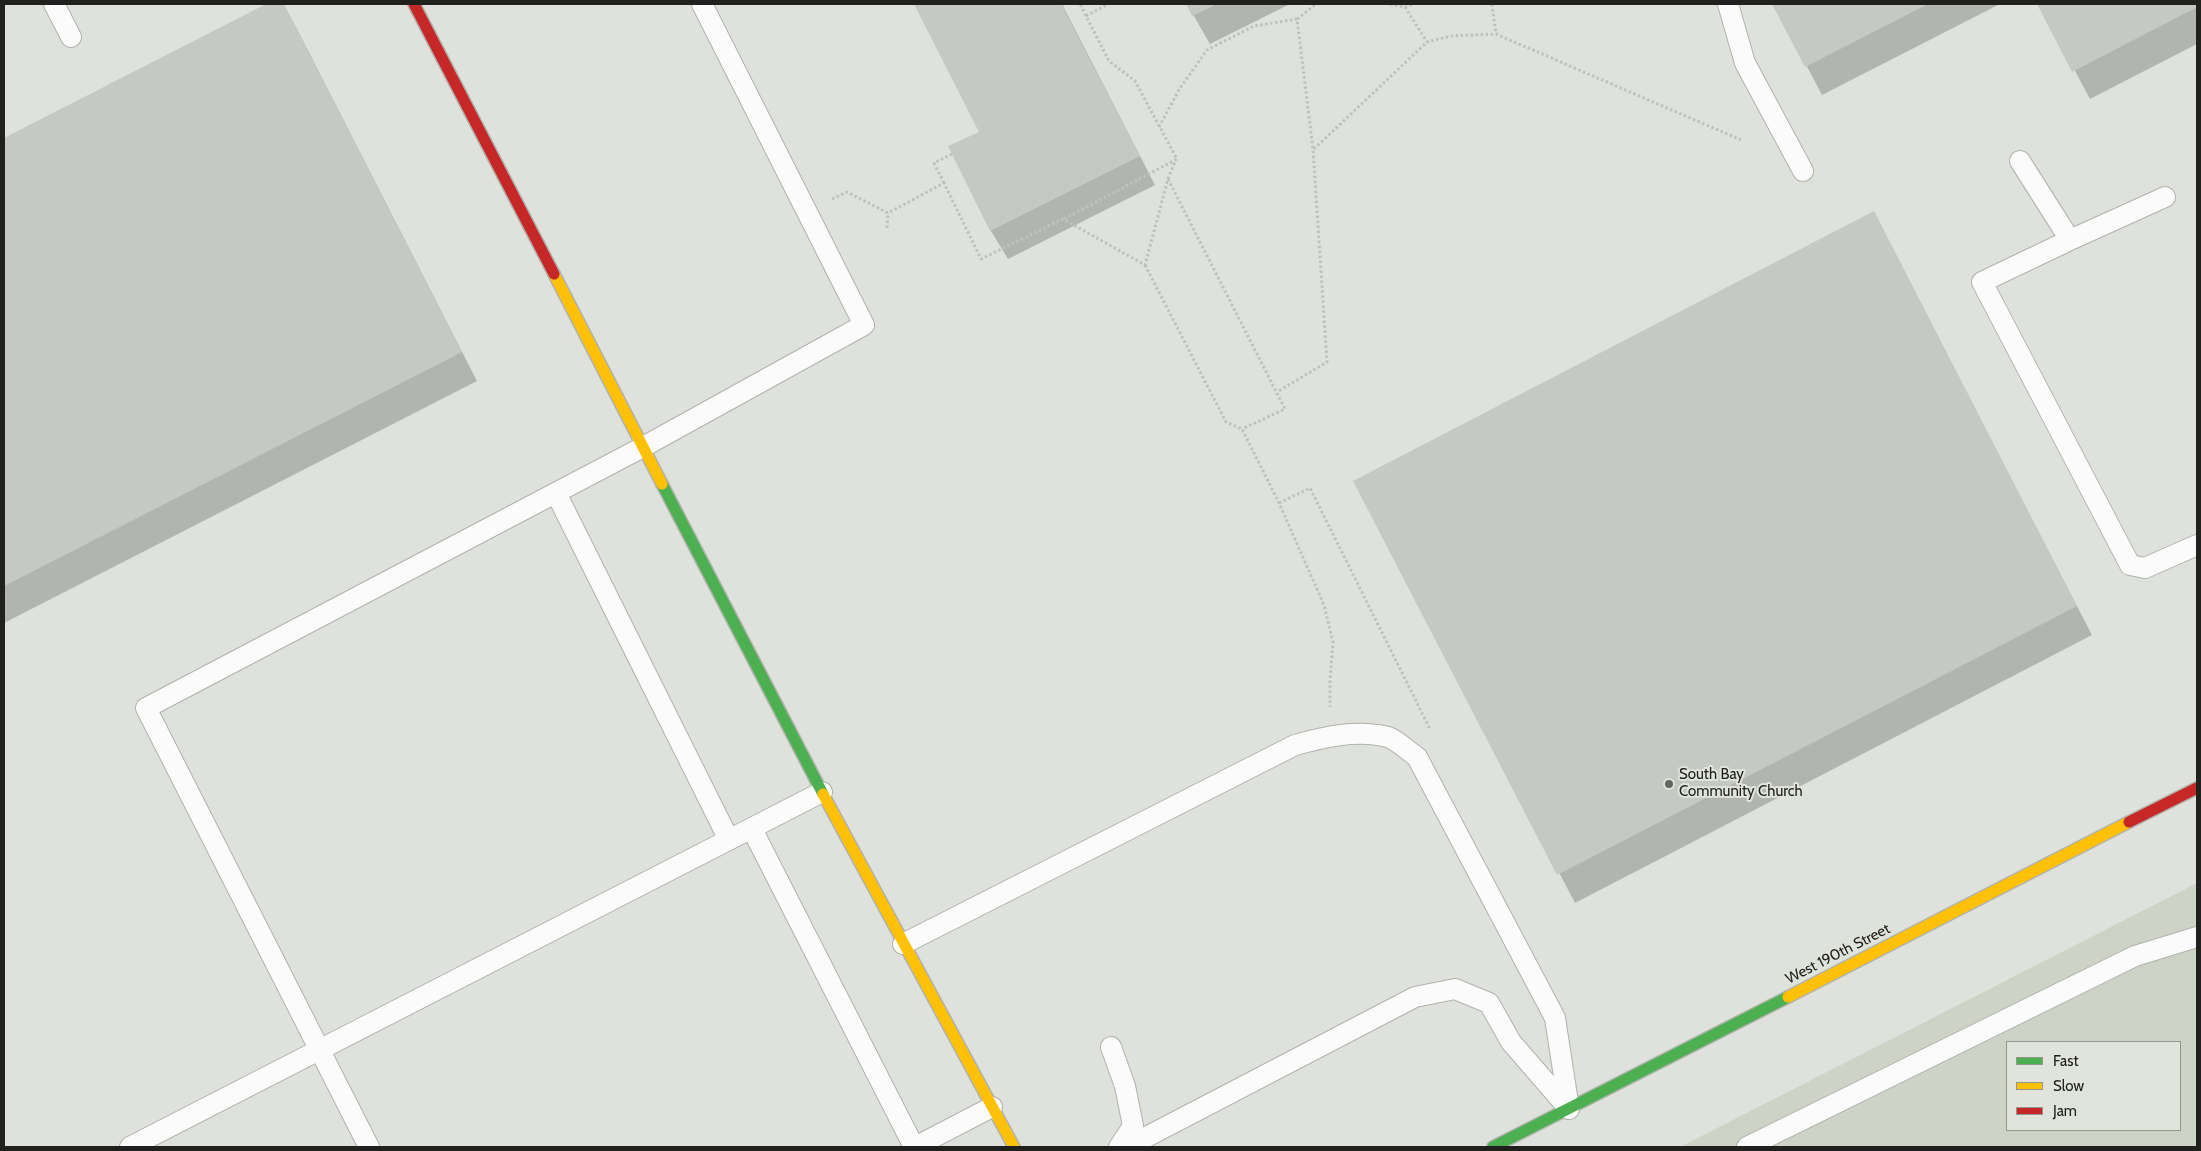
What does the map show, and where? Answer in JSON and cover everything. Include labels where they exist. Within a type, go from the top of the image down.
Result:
[{"type":"street","points":[[414,4],[822,792],[1014,1147]]},
{"type":"street","name":"West 190th Street","points":[[1493,1147],[2197,788]]},
{"type":"lane","points":[[54,4],[71,37]]},
{"type":"lane","points":[[369,1147],[318,1050],[146,708],[643,447],[864,325],[702,4]]},
{"type":"lane","points":[[1728,4],[1745,63],[1802,171]]},
{"type":"lane","points":[[2020,161],[2070,240]]},
{"type":"lane","points":[[2165,197],[1982,282],[2130,565],[2145,568],[2197,546]]},
{"type":"lane","points":[[556,493],[729,840]]},
{"type":"lane","points":[[903,944],[1295,745],[1330,736],[1356,734],[1389,737],[1417,757],[1555,1018],[1569,1109]]},
{"type":"lane","points":[[130,1147],[822,792]]},
{"type":"lane","points":[[752,829],[914,1147],[992,1107]]},
{"type":"lane","points":[[1747,1147],[2135,956],[2197,937]]},
{"type":"lane","points":[[1127,1147],[1415,996],[1455,989],[1489,1003],[1511,1042],[1569,1109]]},
{"type":"lane","points":[[1111,1047],[1125,1086],[1133,1126],[1119,1147]]},
{"type":"path","points":[[1080,4],[1109,61],[1135,81],[1176,158]]},
{"type":"path","points":[[1086,16],[1108,4]]},
{"type":"path","points":[[1159,127],[1180,88],[1207,50],[1254,26],[1297,18],[1316,4]]},
{"type":"path","points":[[1390,4],[1406,7],[1413,4]]},
{"type":"path","points":[[1492,4],[1496,34]]},
{"type":"path","points":[[1406,7],[1427,42]]},
{"type":"path","points":[[1277,392],[1327,362],[1313,149],[1297,18]]},
{"type":"path","points":[[1313,149],[1427,42],[1451,36],[1496,34],[1741,140]]},
{"type":"path","points":[[952,154],[934,163],[981,260],[1063,220],[1176,158]]},
{"type":"path","points":[[1146,265],[1168,178],[1176,158]]},
{"type":"path","points":[[1168,178],[1285,409],[1242,430]]},
{"type":"path","points":[[888,213],[944,183]]},
{"type":"path","points":[[824,203],[846,192],[888,213]]},
{"type":"path","points":[[887,228],[888,213]]},
{"type":"path","points":[[1063,220],[1146,265],[1226,422],[1242,430],[1324,605],[1333,642],[1330,680],[1330,736]]},
{"type":"path","points":[[1278,504],[1310,488],[1430,730]]},
{"type":"shaded area","points":[[2197,883],[2197,1147],[1680,1147]]},
{"type":"building","points":[[266,4],[284,4],[462,352],[4,586],[4,138]]},
{"type":"building","points":[[914,4],[1061,4],[1140,156],[990,231],[948,146],[979,132]]},
{"type":"building","points":[[1186,4],[1217,4],[1192,16]]},
{"type":"building","points":[[1772,4],[1928,4],[1805,67]]},
{"type":"building","points":[[2037,4],[2197,4],[2197,7],[2072,72]]},
{"type":"building","points":[[1874,211],[2077,606],[1557,875],[1353,481]]},
{"type":"traffic: fast","points":[[662,484],[823,794]]},
{"type":"traffic: fast","points":[[1493,1147],[1788,997]]},
{"type":"traffic: slow","points":[[554,274],[662,484]]},
{"type":"traffic: slow","points":[[823,794],[1014,1147]]},
{"type":"traffic: slow","points":[[1788,997],[2129,822]]},
{"type":"traffic: jam","points":[[414,4],[554,274]]},
{"type":"traffic: jam","points":[[2129,822],[2197,788]]},
{"type":"place","name":"South Bay Community Church","points":[[1669,784]]}]
